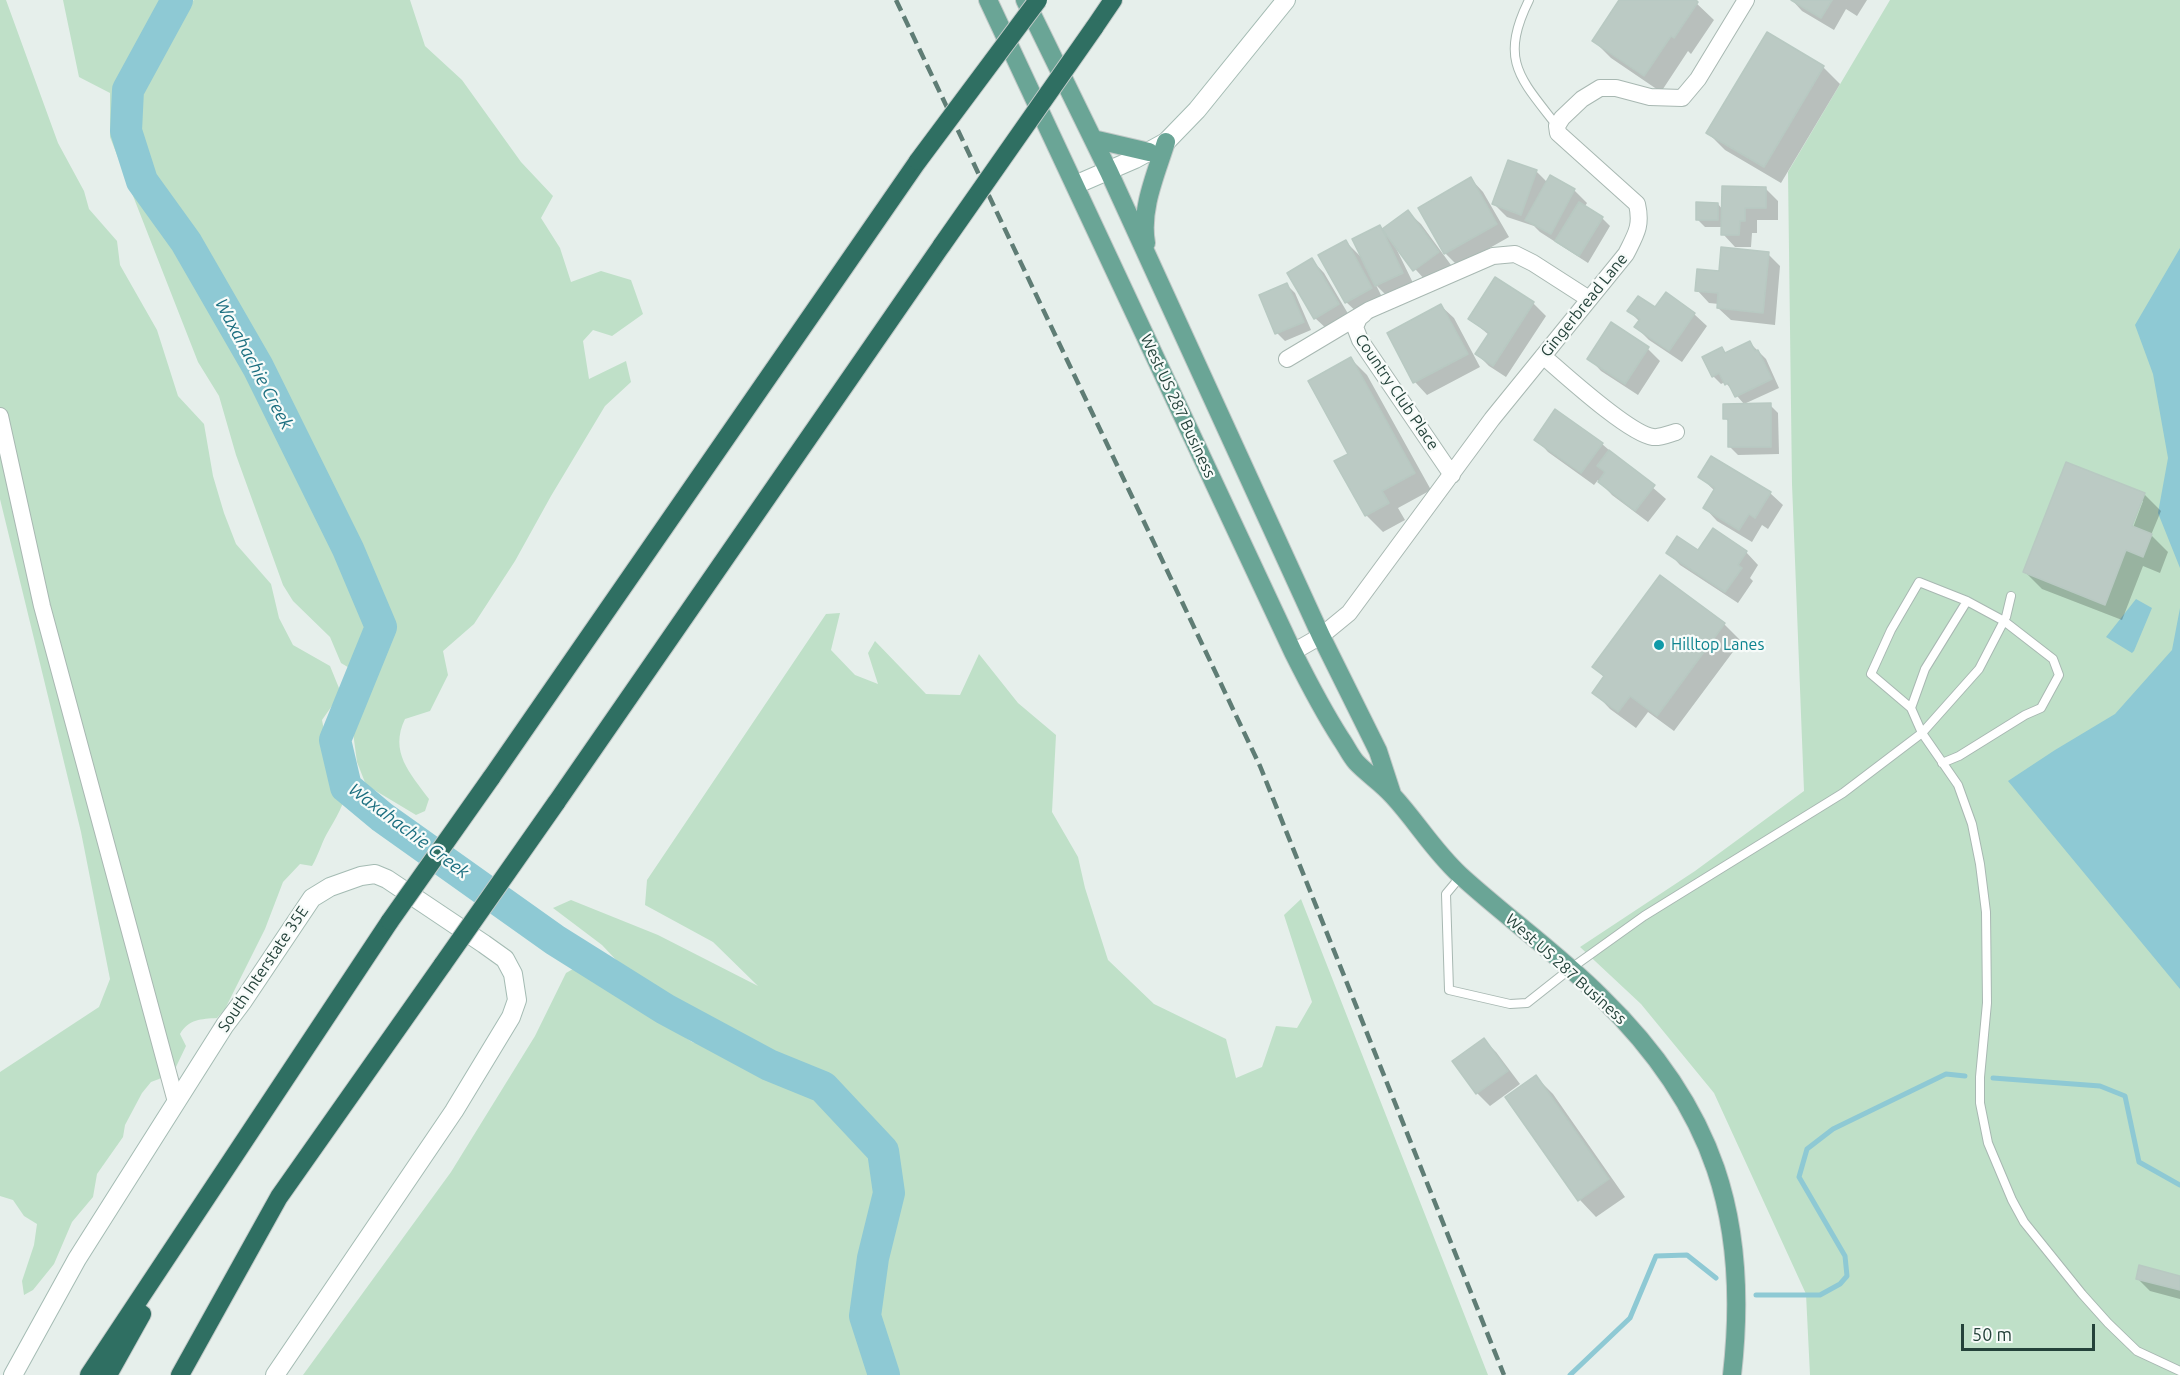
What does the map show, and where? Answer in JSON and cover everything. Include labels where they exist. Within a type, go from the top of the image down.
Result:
[{"type":"highway","points":[[89,1375],[390,921],[918,161],[1038,0]]},
{"type":"highway","points":[[180,1375],[279,1197],[556,803],[1112,2]]},
{"type":"highway","points":[[108,1375],[226,1167]]},
{"type":"main road","name":"West US 287 Business","points":[[988,0],[1293,652],[1315,696],[1356,761],[1393,796],[1432,845],[1461,876],[1600,996],[1657,1058],[1683,1096],[1708,1148],[1731,1221],[1738,1308],[1732,1375]]},
{"type":"main road","name":"West US 287 Business","points":[[1025,0],[1109,172],[1321,636],[1378,751],[1393,796]]},
{"type":"main road","points":[[1075,185],[1109,172],[1166,142],[1197,110],[1286,0]]},
{"type":"main road","points":[[1093,139],[1149,152]]},
{"type":"main road","points":[[1150,266],[1144,230],[1145,215],[1166,142]]},
{"type":"main road","name":"South Interstate 35E","points":[[13,1375],[77,1259],[176,1102],[297,918],[312,898],[330,887],[361,876],[375,874],[505,959],[513,974],[517,1000],[511,1017],[454,1111],[275,1375]]},
{"type":"street","points":[[1557,126],[1582,99],[1600,88],[1616,88],[1650,97],[1683,98],[1698,79],[1746,0]]},
{"type":"street","name":"Gingerbread Lane","points":[[1293,652],[1321,636],[1349,613],[1492,419],[1626,254],[1638,230],[1640,218],[1637,204],[1558,133],[1557,126]]},
{"type":"street","name":"Country Club Place","points":[[1287,359],[1369,310],[1493,256],[1515,254],[1589,299]]},
{"type":"street","name":"Country Club Place","points":[[1369,310],[1359,318],[1355,327],[1360,340],[1452,475]]},
{"type":"street","points":[[1543,356],[1590,396],[1640,433],[1655,438],[1676,432]]},
{"type":"street","points":[[0,416],[42,606],[176,1102]]},
{"type":"lane","points":[[1529,0],[1520,18],[1514,42],[1515,64],[1527,87],[1557,126]]},
{"type":"lane","points":[[1942,763],[1959,756],[2025,715],[2041,708],[2059,675],[2053,658],[2004,621],[1967,601],[1919,582],[1891,630],[1871,674],[1911,708],[1922,733],[1942,763],[1958,785],[1972,824],[1986,912],[1987,1003],[1980,1077],[1980,1103],[1988,1143],[2024,1222],[2082,1294],[2137,1351],[2180,1371]]},
{"type":"lane","points":[[1461,876],[1446,894],[1449,990],[1510,1004],[1527,1003],[1644,915],[1843,793],[1922,733],[1979,669],[2004,621],[2011,596]]},
{"type":"lane","points":[[1911,708],[1925,669],[1967,601]]},
{"type":"green space","points":[[0,0],[6,0],[58,143],[84,191],[89,209],[117,241],[120,265],[157,330],[178,396],[204,424],[213,476],[236,544],[271,584],[279,618],[293,645],[330,666],[341,693],[322,720],[328,751],[329,780],[343,803],[312,866],[300,864],[283,882],[265,929],[225,1009],[217,1018],[187,1025],[180,1034],[186,1046],[175,1069],[151,1082],[142,1093],[125,1125],[123,1137],[97,1174],[93,1197],[72,1222],[54,1264],[33,1290],[24,1295],[22,1281],[34,1245],[37,1224],[24,1216],[13,1200],[0,1196],[0,1072],[99,1007],[110,979],[81,832],[0,499]]},
{"type":"green space","points":[[63,0],[181,0],[191,2],[194,0],[410,0],[425,46],[462,80],[521,162],[553,196],[541,218],[560,248],[571,282],[601,271],[631,280],[643,314],[612,336],[593,330],[583,341],[589,379],[626,361],[631,382],[605,406],[515,561],[474,624],[443,651],[448,675],[430,711],[405,719],[399,742],[404,762],[429,799],[425,811],[416,815],[366,785],[357,762],[352,725],[355,701],[371,681],[341,663],[330,637],[293,601],[283,585],[236,455],[219,396],[198,362],[110,137],[110,93],[79,77]]},
{"type":"green space","points":[[1890,0],[2180,0],[2180,1375],[1810,1375],[1806,1294],[1714,1093],[1641,1004],[1580,947],[1695,871],[1804,791],[1792,484],[1788,172]]},
{"type":"green space","points":[[840,613],[831,650],[855,675],[878,684],[868,653],[875,641],[926,694],[960,695],[979,654],[1018,703],[1056,735],[1052,812],[1078,857],[1085,888],[1108,960],[1154,1004],[1226,1039],[1236,1078],[1262,1067],[1276,1026],[1297,1028],[1312,1002],[1284,915],[1301,899],[1488,1375],[303,1375],[451,1172],[535,1036],[566,973],[580,965],[692,1042],[748,1056],[693,1013],[638,983],[602,945],[553,908],[571,900],[658,935],[758,986],[713,942],[645,905],[647,880],[826,614]]},
{"type":"water","points":[[2180,248],[2180,568],[2158,513],[2168,458],[2153,374],[2135,325]]},
{"type":"water","points":[[2136,599],[2152,608],[2132,653],[2106,637]]},
{"type":"water","points":[[2180,608],[2180,989],[2008,781],[2115,714],[2172,650]]},
{"type":"building","points":[[1619,0],[1696,0],[1698,2],[1674,38],[1671,36],[1644,76],[1592,41]]},
{"type":"building","points":[[1791,0],[1832,0],[1821,18]]},
{"type":"building","points":[[1767,32],[1824,66],[1764,167],[1706,133]]},
{"type":"building","points":[[1508,160],[1537,170],[1521,215],[1492,204]]},
{"type":"building","points":[[1550,175],[1575,189],[1551,234],[1525,220]]},
{"type":"building","points":[[1471,177],[1497,224],[1444,254],[1418,208]]},
{"type":"building","points":[[1722,186],[1766,187],[1766,208],[1745,208],[1745,221],[1740,221],[1739,235],[1721,235]]},
{"type":"building","points":[[1579,202],[1603,217],[1579,256],[1555,241]]},
{"type":"building","points":[[1696,202],[1718,203],[1718,220],[1696,220]]},
{"type":"building","points":[[1408,210],[1439,252],[1413,271],[1382,229]]},
{"type":"building","points":[[1380,225],[1403,273],[1375,286],[1352,239]]},
{"type":"building","points":[[1346,240],[1372,288],[1345,303],[1318,255]]},
{"type":"building","points":[[1721,247],[1769,252],[1763,313],[1717,308],[1718,293],[1695,291],[1697,269],[1719,271]]},
{"type":"building","points":[[1312,258],[1339,304],[1314,319],[1287,273]]},
{"type":"building","points":[[1495,277],[1534,302],[1493,366],[1475,354],[1489,333],[1468,319]]},
{"type":"building","points":[[1287,283],[1304,322],[1275,334],[1259,295]]},
{"type":"building","points":[[1666,292],[1695,313],[1669,351],[1634,327],[1640,319],[1627,311],[1638,296],[1655,307]]},
{"type":"building","points":[[1441,304],[1468,354],[1413,383],[1387,333]]},
{"type":"building","points":[[1611,322],[1649,347],[1625,384],[1587,359]]},
{"type":"building","points":[[1750,341],[1755,351],[1758,350],[1772,379],[1735,397],[1728,383],[1725,385],[1719,373],[1712,377],[1702,357],[1722,347],[1725,353]]},
{"type":"building","points":[[1351,357],[1415,473],[1382,491],[1389,503],[1365,516],[1334,461],[1348,454],[1308,381]]},
{"type":"building","points":[[1771,403],[1771,447],[1728,447],[1728,419],[1723,419],[1723,404]]},
{"type":"building","points":[[1555,409],[1603,443],[1581,473],[1534,440]]},
{"type":"building","points":[[1609,450],[1655,485],[1635,511],[1598,482],[1605,472],[1597,466]]},
{"type":"building","points":[[1711,456],[1771,492],[1755,518],[1749,514],[1739,530],[1703,508],[1715,488],[1698,477]]},
{"type":"building","points":[[2066,462],[2145,493],[2132,526],[2152,534],[2143,557],[2126,550],[2105,605],[2023,572]]},
{"type":"building","points":[[1713,528],[1747,551],[1738,565],[1742,568],[1725,592],[1666,553],[1677,536],[1698,550]]},
{"type":"building","name":"Hilltop Lanes","points":[[1660,575],[1725,623],[1657,716],[1630,696],[1618,712],[1592,693],[1604,676],[1592,667]]},
{"type":"building","points":[[1484,1038],[1508,1071],[1476,1094],[1452,1061]]},
{"type":"building","points":[[1536,1075],[1609,1179],[1578,1201],[1505,1097]]},
{"type":"building","points":[[2139,1265],[2180,1276],[2180,1290],[2136,1279]]},
{"type":"waterway","name":"Waxahachie Creek","points":[[177,0],[128,90],[126,131],[142,181],[186,242],[258,367],[348,549],[381,627],[335,740],[346,787],[382,817],[555,940],[665,1009],[769,1065],[823,1087],[883,1151],[889,1193],[873,1258],[865,1316],[884,1375]]},
{"type":"waterway","points":[[1756,1295],[1820,1295],[1840,1284],[1847,1276],[1845,1256],[1799,1177],[1807,1149],[1833,1129],[1946,1074],[1965,1076]]},
{"type":"waterway","points":[[1993,1078],[2100,1086],[2125,1096],[2139,1162],[2180,1185]]},
{"type":"waterway","points":[[1570,1375],[1630,1318],[1656,1256],[1687,1255],[1716,1278]]},
{"type":"railway","points":[[896,0],[1260,766],[1504,1375]]},
{"type":"place","name":"Hilltop Lanes","points":[[1659,645]]}]
